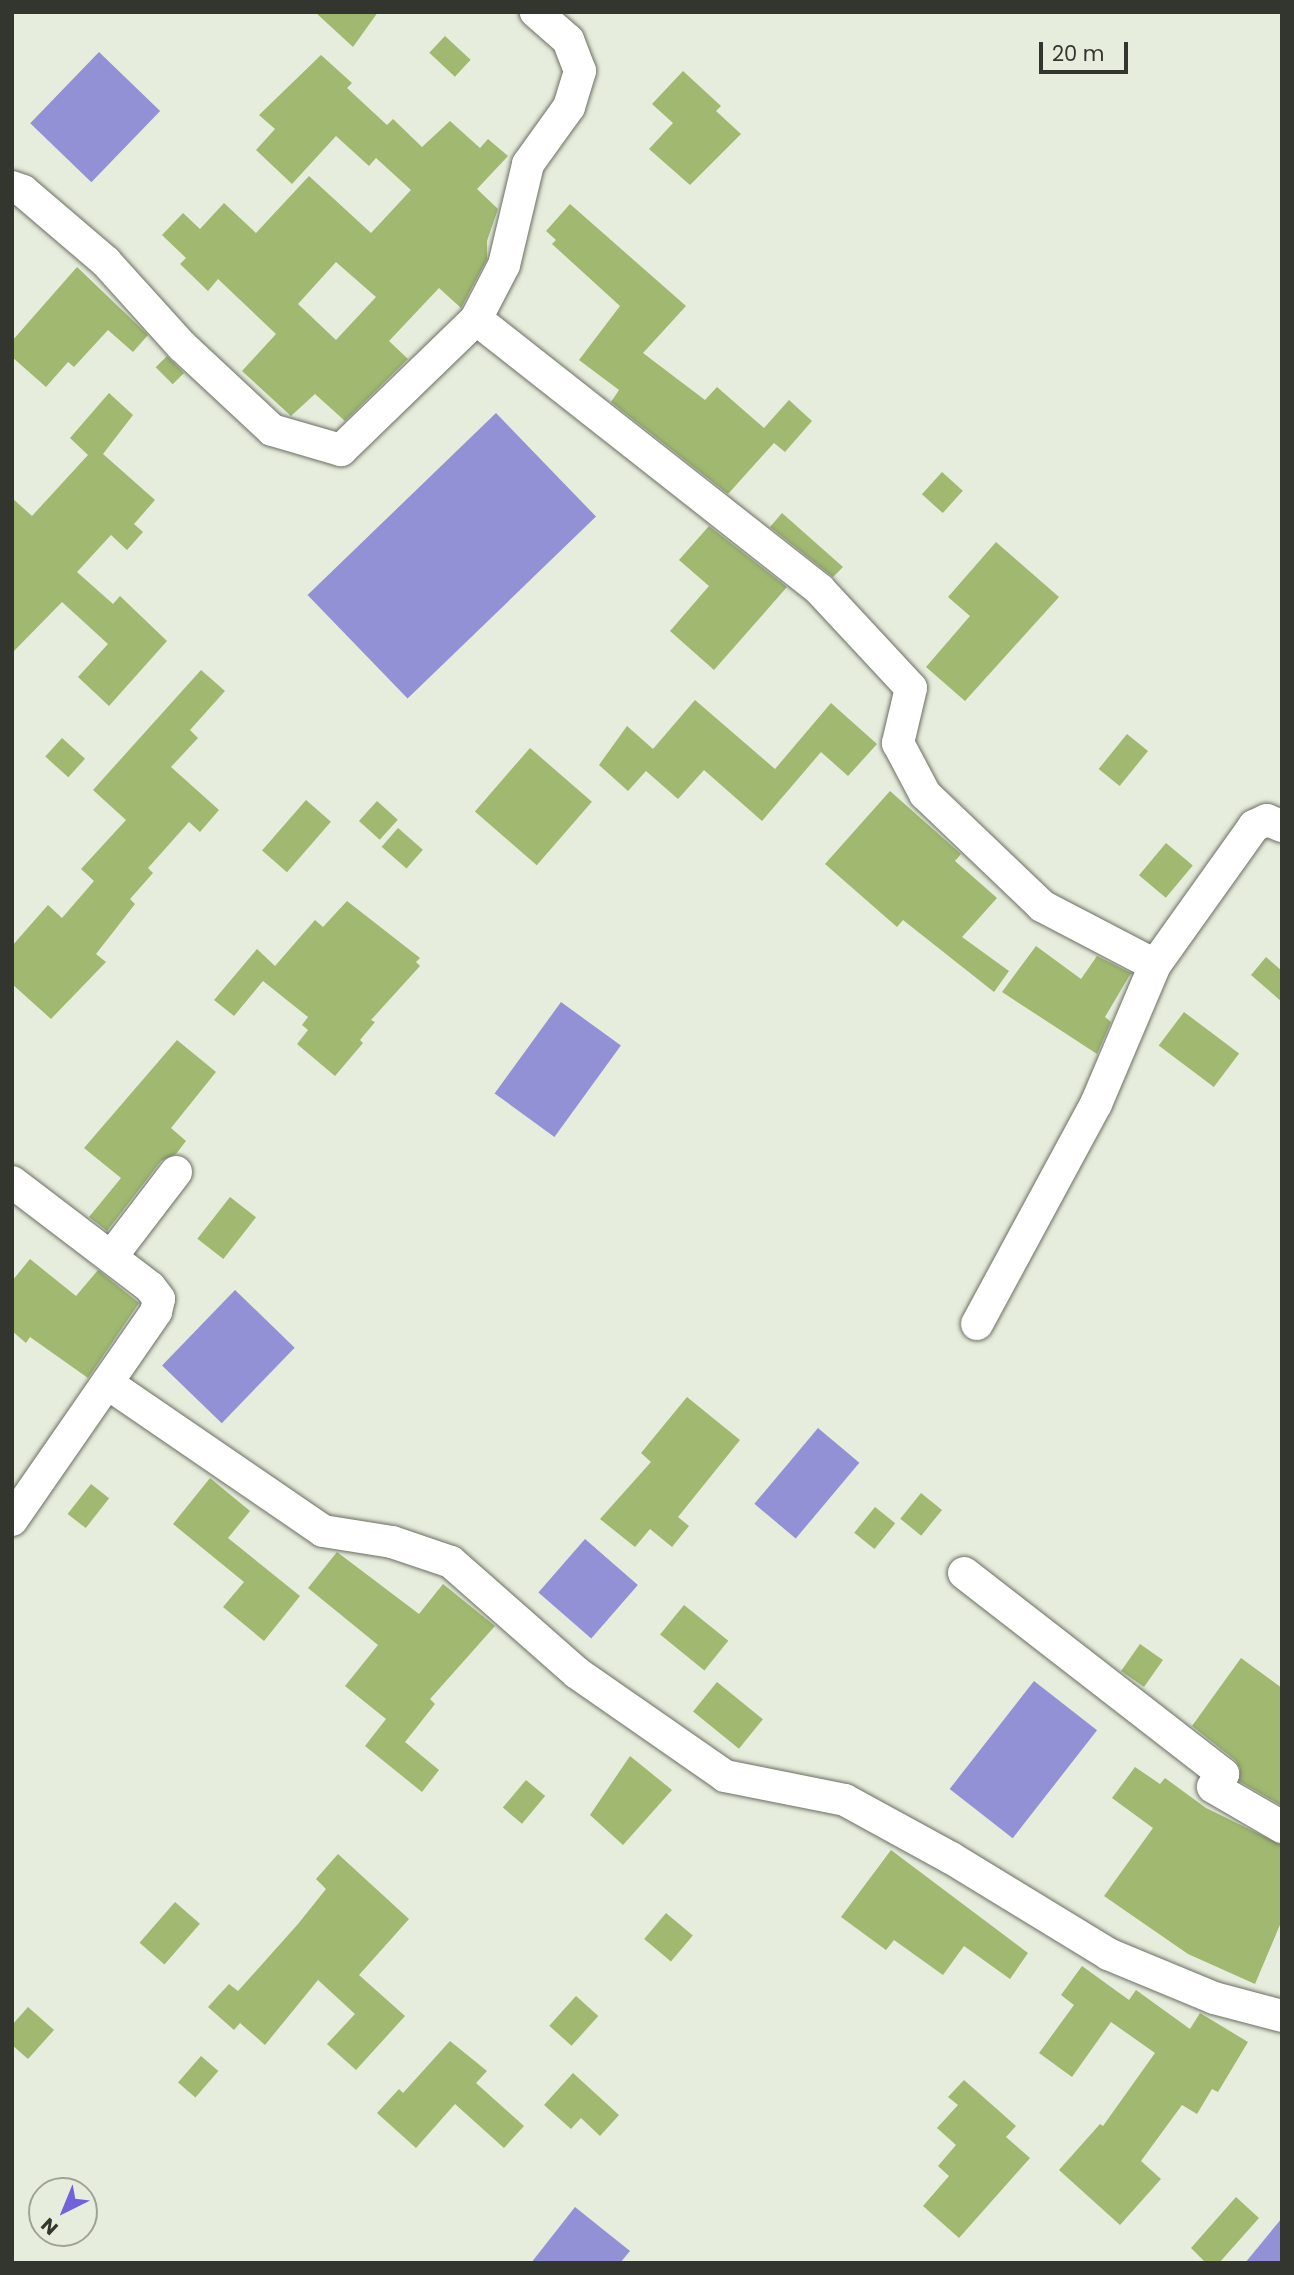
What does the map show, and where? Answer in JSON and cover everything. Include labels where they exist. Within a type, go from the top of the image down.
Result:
[{"type":"street","points":[[12,187],[23,191],[106,262],[182,346],[272,430],[341,450],[476,319],[504,265],[528,164],[569,107],[580,71],[568,40],[536,12]]},
{"type":"street","points":[[476,319],[819,589],[911,688],[898,743],[925,794],[1042,906],[1155,965]]},
{"type":"street","points":[[978,1324],[1096,1104],[1155,965],[1254,826],[1267,820],[1282,826]]},
{"type":"street","points":[[111,1257],[176,1172]]},
{"type":"street","points":[[12,1182],[111,1257],[159,1299],[156,1312],[12,1520]]},
{"type":"street","points":[[107,1383],[323,1531],[392,1542],[452,1562],[578,1673],[725,1776],[845,1800],[951,1858],[1108,1955],[1214,1998],[1281,2016]]},
{"type":"street","points":[[964,1573],[1223,1774],[1213,1787],[1282,1827]]},
{"type":"shaded area","points":[[99,52],[160,111],[91,182],[30,123]]},
{"type":"shaded area","points":[[496,413],[596,517],[408,699],[308,595]]},
{"type":"shaded area","points":[[561,1002],[621,1045],[554,1137],[495,1093]]},
{"type":"shaded area","points":[[235,1290],[295,1348],[222,1423],[162,1366]]},
{"type":"shaded area","points":[[818,1428],[859,1463],[796,1539],[754,1504]]},
{"type":"shaded area","points":[[585,1539],[638,1585],[591,1639],[538,1593]]},
{"type":"shaded area","points":[[1034,1681],[1097,1730],[1013,1838],[950,1789]]},
{"type":"shaded area","points":[[575,2207],[630,2251],[620,2263],[531,2263]]},
{"type":"shaded area","points":[[1282,2218],[1282,2263],[1245,2263]]},
{"type":"building","points":[[315,12],[378,12],[353,47]]},
{"type":"building","points":[[445,36],[471,60],[455,77],[429,53]]},
{"type":"building","points":[[321,55],[352,83],[347,88],[387,125],[393,119],[422,147],[450,121],[480,148],[488,139],[508,156],[477,189],[498,209],[487,241],[487,259],[461,308],[439,288],[389,341],[408,359],[345,421],[315,394],[291,416],[242,371],[276,334],[218,279],[208,291],[180,264],[186,258],[162,235],[183,213],[200,229],[224,203],[256,233],[309,176],[371,233],[411,190],[376,158],[369,166],[336,136],[292,184],[256,150],[275,129],[259,115]],"holes":[[[336,262],[376,297],[336,340],[298,304]]]},
{"type":"building","points":[[683,71],[721,106],[716,111],[741,134],[690,185],[649,149],[673,123],[652,104]]},
{"type":"building","points":[[570,204],[686,306],[643,353],[705,400],[717,387],[764,428],[789,400],[812,421],[785,452],[774,443],[728,494],[611,402],[619,390],[579,360],[620,306],[552,244],[556,240],[546,231]]},
{"type":"building","points":[[77,267],[148,335],[133,352],[108,330],[74,367],[68,362],[46,387],[12,357],[12,341]]},
{"type":"building","points":[[167,356],[184,373],[173,384],[156,367]]},
{"type":"building","points":[[109,393],[133,415],[103,454],[155,500],[134,524],[143,532],[127,550],[111,535],[77,572],[113,604],[120,596],[167,641],[109,706],[78,677],[108,644],[62,602],[12,653],[12,498],[32,516],[88,455],[70,438]]},
{"type":"building","points":[[942,472],[963,491],[943,513],[922,494]]},
{"type":"building","points":[[782,513],[843,567],[833,577],[770,527]]},
{"type":"building","points":[[709,526],[787,587],[714,670],[670,631],[709,586],[679,560]]},
{"type":"building","points":[[996,542],[1059,597],[965,701],[926,667],[970,616],[948,597]]},
{"type":"building","points":[[201,670],[225,691],[190,730],[198,738],[171,767],[219,810],[200,832],[189,822],[148,868],[153,873],[130,899],[135,904],[96,954],[106,962],[51,1019],[12,984],[12,946],[48,905],[62,918],[94,881],[81,869],[126,820],[93,790]]},
{"type":"building","points":[[695,700],[775,769],[831,703],[877,744],[848,776],[821,752],[762,821],[704,770],[678,799],[646,771],[628,791],[599,765],[627,726],[653,749]]},
{"type":"building","points":[[1127,734],[1148,751],[1120,786],[1099,769]]},
{"type":"building","points":[[62,738],[85,759],[68,777],[45,757]]},
{"type":"building","points":[[530,748],[592,802],[537,865],[475,811]]},
{"type":"building","points":[[890,791],[961,854],[955,861],[997,898],[962,937],[1009,971],[994,992],[903,920],[897,927],[825,864]]},
{"type":"building","points":[[306,800],[331,822],[287,872],[262,851]]},
{"type":"building","points":[[377,801],[398,820],[380,840],[359,821]]},
{"type":"building","points":[[398,828],[423,850],[407,869],[382,847]]},
{"type":"building","points":[[1166,843],[1193,865],[1166,898],[1139,875]]},
{"type":"building","points":[[347,901],[420,958],[416,962],[420,966],[371,1020],[375,1022],[360,1040],[363,1043],[335,1076],[297,1044],[308,1030],[302,1025],[308,1017],[263,981],[234,1016],[214,1000],[257,949],[275,966],[315,920],[323,927]]},
{"type":"building","points":[[1036,946],[1081,979],[1097,956],[1131,973],[1105,1017],[1111,1022],[1097,1054],[1002,992]]},
{"type":"building","points":[[1266,957],[1282,971],[1282,1002],[1251,975]]},
{"type":"building","points":[[1184,1012],[1239,1054],[1214,1087],[1159,1046]]},
{"type":"building","points":[[177,1040],[216,1072],[171,1128],[186,1141],[176,1154],[161,1161],[107,1231],[89,1217],[121,1178],[84,1148]]},
{"type":"building","points":[[230,1197],[256,1217],[223,1259],[197,1239]]},
{"type":"building","points":[[30,1259],[76,1296],[98,1270],[139,1303],[88,1378],[30,1337],[26,1343],[12,1331],[12,1281]]},
{"type":"building","points":[[687,1397],[740,1440],[678,1517],[689,1526],[672,1547],[650,1529],[635,1547],[600,1519],[651,1462],[641,1453]]},
{"type":"building","points":[[210,1478],[250,1511],[228,1538],[300,1596],[264,1641],[223,1607],[244,1582],[173,1524]]},
{"type":"building","points":[[91,1484],[109,1498],[86,1528],[68,1514]]},
{"type":"building","points":[[921,1493],[942,1510],[921,1536],[900,1519]]},
{"type":"building","points":[[875,1507],[895,1523],[874,1549],[854,1533]]},
{"type":"building","points":[[337,1552],[419,1614],[443,1584],[495,1626],[430,1699],[435,1704],[405,1742],[439,1770],[422,1792],[365,1746],[386,1719],[345,1686],[378,1645],[308,1588]]},
{"type":"building","points":[[684,1605],[728,1641],[704,1670],[660,1635]]},
{"type":"building","points":[[1140,1644],[1163,1660],[1144,1687],[1121,1671]]},
{"type":"building","points":[[1241,1658],[1282,1688],[1282,1806],[1239,1781],[1240,1768],[1235,1760],[1192,1726]]},
{"type":"building","points":[[717,1682],[763,1719],[739,1749],[693,1712]]},
{"type":"building","points":[[630,1756],[672,1790],[623,1845],[590,1815]]},
{"type":"building","points":[[1135,1767],[1160,1784],[1165,1778],[1206,1808],[1282,1845],[1282,1920],[1255,1984],[1188,1954],[1104,1896],[1153,1828],[1112,1798]]},
{"type":"building","points":[[526,1780],[545,1796],[522,1824],[503,1808]]},
{"type":"building","points":[[891,1850],[1028,1953],[1010,1979],[964,1946],[943,1975],[894,1940],[886,1950],[841,1917]]},
{"type":"building","points":[[338,1854],[409,1919],[359,1975],[405,2016],[356,2070],[327,2044],[355,2014],[318,1980],[265,2045],[240,2023],[234,2030],[208,2007],[229,1984],[238,1991],[298,1924],[326,1889],[316,1879]]},
{"type":"building","points":[[175,1902],[200,1924],[164,1964],[140,1943]]},
{"type":"building","points":[[666,1913],[693,1935],[671,1962],[644,1939]]},
{"type":"building","points":[[1082,1966],[1129,2000],[1136,1990],[1190,2029],[1200,2013],[1248,2042],[1218,2092],[1212,2089],[1197,2114],[1182,2105],[1141,2161],[1161,2179],[1120,2225],[1059,2170],[1100,2124],[1103,2126],[1155,2053],[1111,2022],[1072,2077],[1039,2053],[1074,2005],[1061,1995]]},
{"type":"building","points":[[576,1996],[598,2016],[572,2046],[549,2026]]},
{"type":"building","points":[[28,2007],[54,2030],[28,2059],[12,2045],[12,2025]]},
{"type":"building","points":[[450,2041],[487,2071],[476,2083],[524,2126],[504,2148],[455,2104],[416,2148],[377,2113],[399,2089],[403,2093]]},
{"type":"building","points":[[201,2056],[218,2071],[195,2098],[178,2082]]},
{"type":"building","points":[[573,2073],[619,2115],[600,2136],[581,2118],[571,2129],[544,2105]]},
{"type":"building","points":[[964,2080],[1016,2126],[1006,2137],[1030,2158],[959,2238],[923,2206],[949,2176],[938,2166],[956,2145],[937,2128],[958,2105],[948,2097]]},
{"type":"building","points":[[1236,2197],[1259,2218],[1219,2263],[1206,2263],[1191,2248]]}]
